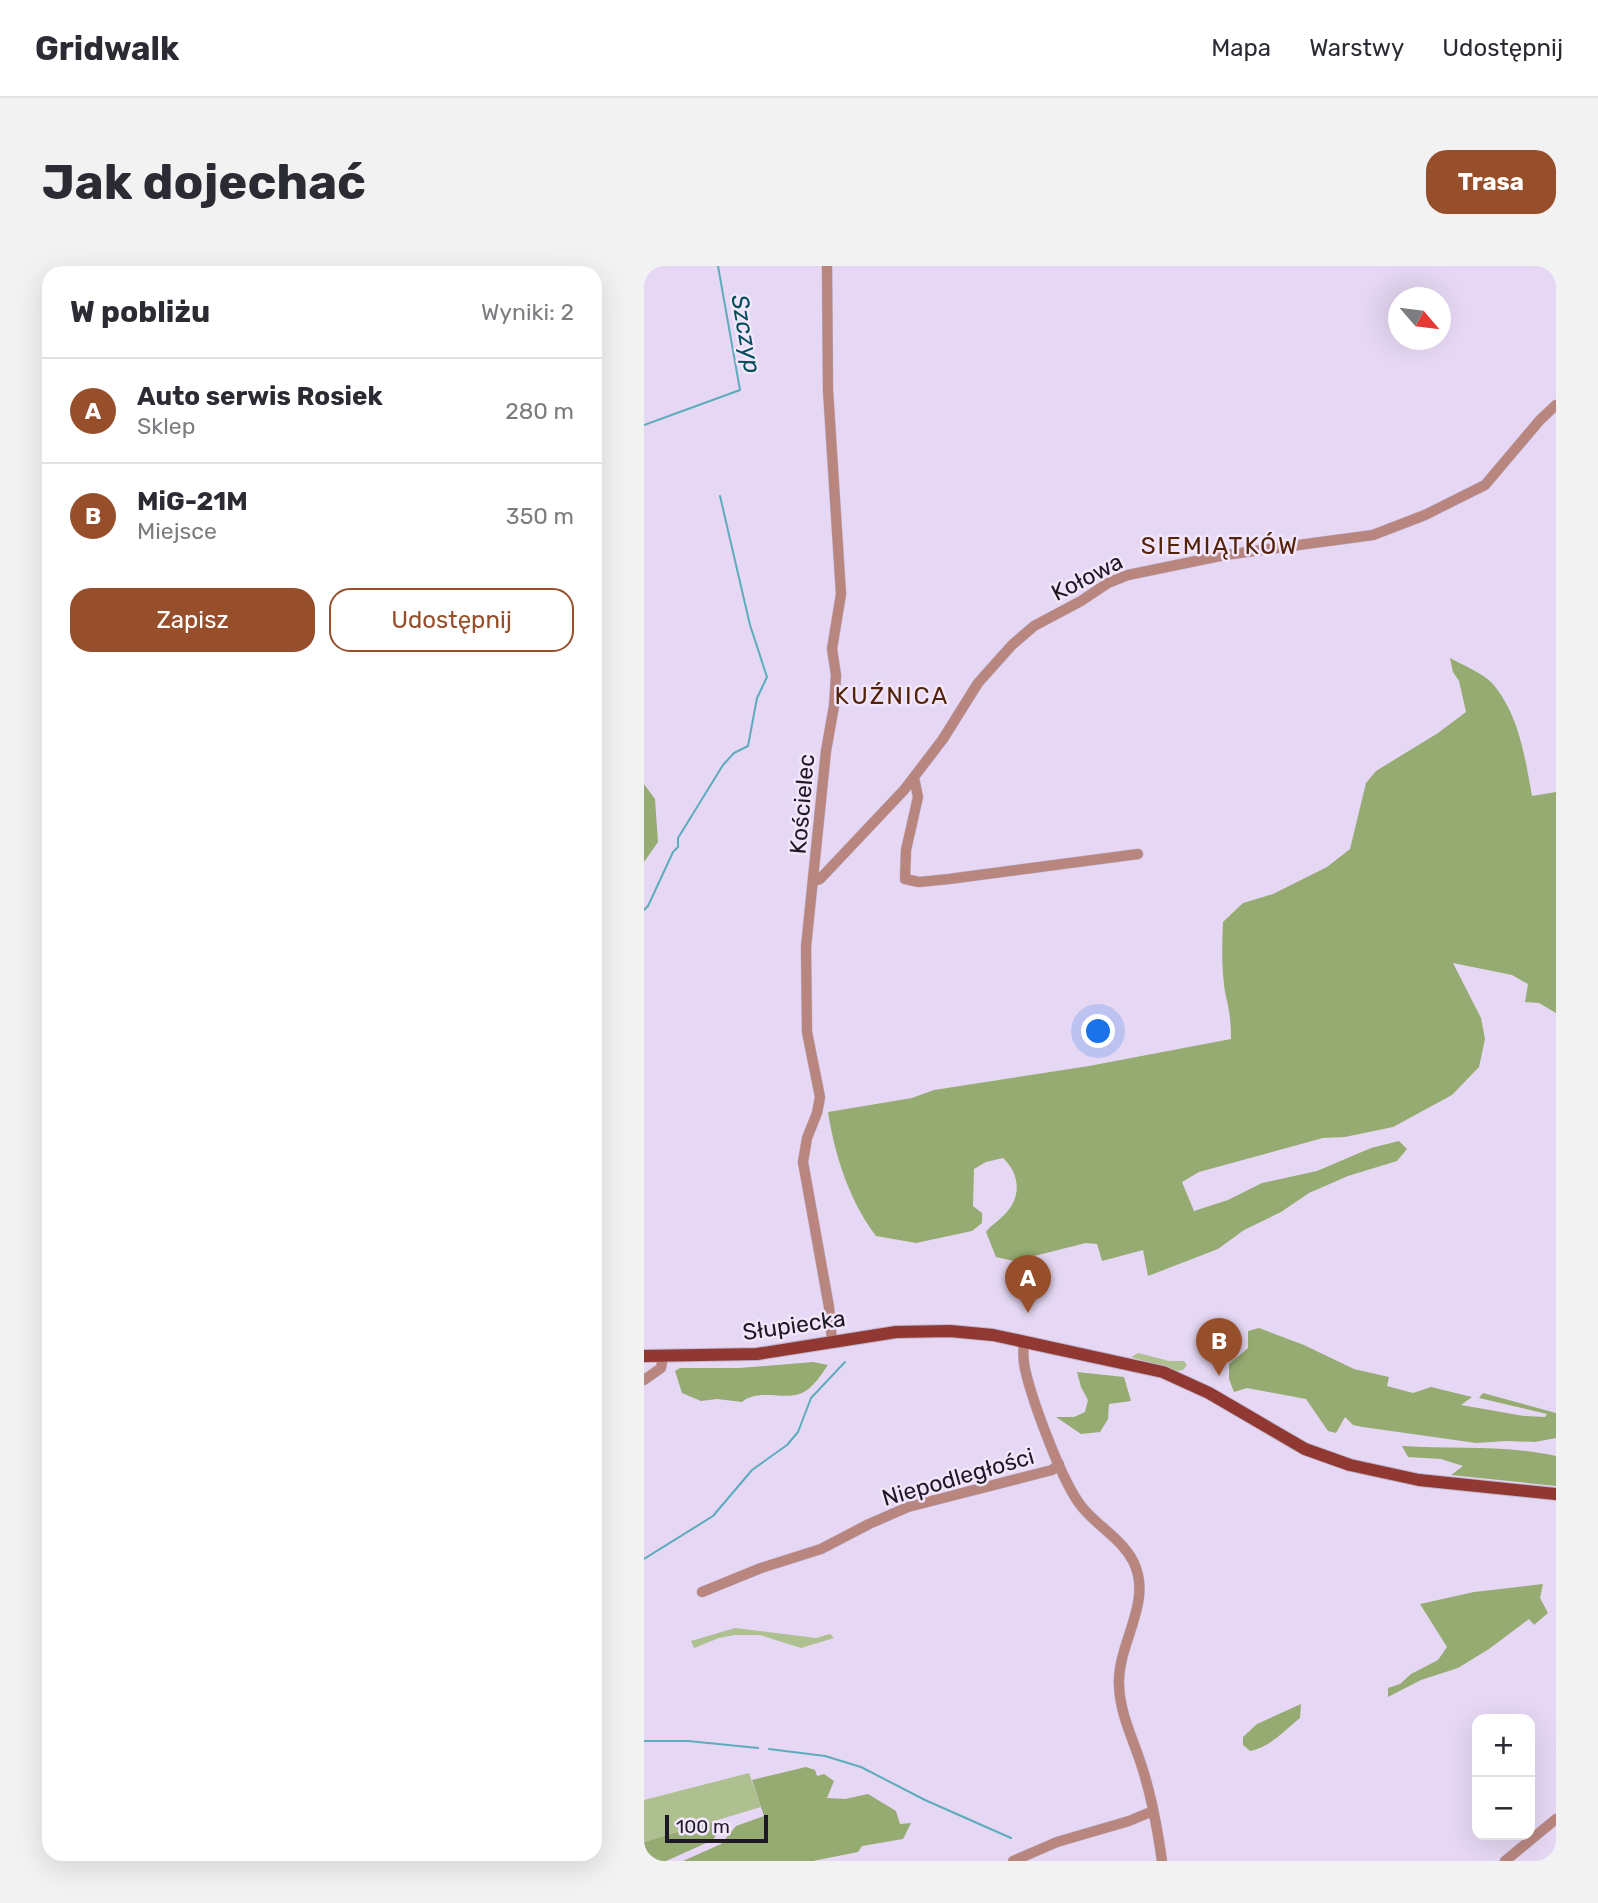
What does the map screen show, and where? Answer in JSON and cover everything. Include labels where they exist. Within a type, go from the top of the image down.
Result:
[{"type":"main road","name":"Słupiecka","points":[[644,1356],[757,1353],[897,1332],[950,1331],[993,1335],[1163,1372],[1209,1393],[1305,1449],[1350,1465],[1431,1482],[1556,1494]]},
{"type":"street","name":"Kościelec","points":[[827,266],[828,390],[841,594],[832,649],[836,675],[835,706],[826,751],[806,947],[807,1032],[820,1097],[807,1138],[803,1162],[832,1342]]},
{"type":"street","name":"Kołowa","points":[[814,881],[820,879],[888,809],[943,739],[978,683],[1017,640],[1041,622],[1108,583],[1128,575],[1225,555],[1373,535],[1425,515],[1485,485],[1556,405]]},
{"type":"street","points":[[914,778],[918,797],[906,850],[905,879],[919,882],[949,879],[1138,854]]},
{"type":"street","points":[[1024,1342],[1025,1370],[1059,1464]]},
{"type":"street","points":[[644,1380],[661,1368],[663,1356]]},
{"type":"street","name":"Niepodległości","points":[[702,1592],[761,1568],[821,1549],[900,1510],[1052,1470],[1059,1464],[1081,1506],[1119,1541],[1133,1561],[1138,1575],[1139,1603],[1121,1658],[1119,1684],[1121,1705],[1146,1777],[1161,1861]]},
{"type":"street","points":[[1013,1861],[1057,1842],[1129,1821],[1153,1811]]},
{"type":"street","points":[[1505,1861],[1556,1819]]},
{"type":"green space","points":[[1450,658],[1488,679],[1509,708],[1520,736],[1532,796],[1556,792],[1556,1013],[1539,1003],[1525,1002],[1528,984],[1512,975],[1453,963],[1481,1018],[1485,1039],[1479,1067],[1452,1095],[1393,1127],[1345,1137],[1323,1138],[1199,1172],[1182,1182],[1194,1211],[1228,1200],[1262,1183],[1317,1171],[1371,1148],[1399,1141],[1407,1149],[1397,1161],[1348,1176],[1309,1193],[1281,1212],[1244,1230],[1218,1249],[1148,1276],[1143,1250],[1102,1261],[1097,1244],[1086,1243],[1014,1261],[996,1257],[986,1232],[1009,1210],[1017,1187],[1013,1172],[1003,1158],[986,1162],[974,1169],[973,1206],[982,1213],[982,1223],[972,1231],[916,1243],[876,1236],[858,1208],[844,1177],[828,1112],[912,1098],[934,1090],[1089,1066],[1231,1039],[1223,972],[1223,922],[1243,903],[1273,894],[1327,867],[1350,849],[1366,783],[1376,771],[1438,733],[1466,712]]},
{"type":"green space","points":[[644,784],[655,799],[658,842],[644,862]]},
{"type":"green space","points":[[1259,1328],[1304,1345],[1354,1369],[1389,1377],[1387,1386],[1413,1393],[1431,1387],[1472,1397],[1461,1405],[1524,1416],[1545,1417],[1547,1414],[1479,1398],[1483,1393],[1556,1413],[1556,1438],[1535,1442],[1476,1443],[1363,1427],[1353,1425],[1345,1417],[1336,1433],[1328,1431],[1306,1399],[1247,1388],[1234,1392],[1229,1379],[1229,1364],[1248,1348],[1248,1331]]},
{"type":"green space","points":[[1138,1353],[1169,1361],[1184,1361],[1187,1365],[1183,1370],[1177,1371],[1131,1357]]},
{"type":"green space","points":[[813,1362],[828,1365],[806,1391],[787,1396],[756,1396],[742,1402],[717,1399],[701,1401],[682,1393],[675,1371],[680,1368],[739,1368]]},
{"type":"green space","points":[[1077,1372],[1124,1377],[1131,1401],[1109,1404],[1108,1419],[1100,1432],[1081,1434],[1056,1417],[1074,1417],[1085,1412],[1088,1400]]},
{"type":"green space","points":[[1402,1446],[1499,1449],[1556,1456],[1556,1486],[1451,1475],[1463,1466],[1441,1459],[1408,1457]]},
{"type":"green space","points":[[1543,1584],[1540,1598],[1548,1613],[1534,1625],[1529,1619],[1458,1668],[1421,1680],[1388,1697],[1388,1688],[1400,1684],[1411,1674],[1438,1660],[1447,1647],[1420,1604],[1474,1592]]},
{"type":"green space","points":[[735,1628],[816,1638],[830,1634],[834,1638],[801,1648],[760,1635],[719,1638],[694,1648],[691,1641]]},
{"type":"green space","points":[[1301,1704],[1300,1718],[1270,1742],[1250,1751],[1243,1745],[1243,1737],[1257,1724]]},
{"type":"green space","points":[[806,1767],[815,1770],[817,1776],[824,1774],[834,1781],[827,1798],[845,1799],[868,1794],[896,1811],[900,1824],[911,1823],[903,1839],[862,1846],[858,1852],[813,1861],[683,1861],[721,1844],[736,1826],[764,1816],[752,1780]]},
{"type":"green space","points":[[749,1773],[761,1807],[644,1842],[644,1800]]},
{"type":"green space","points":[[711,1822],[721,1828],[713,1840],[666,1861],[644,1861],[644,1842]]},
{"type":"waterway","name":"Szczyp","points":[[644,425],[740,390],[718,266]]},
{"type":"waterway","points":[[644,910],[678,847],[678,838],[723,765],[734,753],[748,746],[757,698],[767,677],[750,625],[720,496]]},
{"type":"waterway","points":[[644,1559],[713,1516],[752,1470],[787,1445],[798,1432],[811,1398],[845,1362]]},
{"type":"waterway","points":[[644,1741],[688,1741],[758,1748]]},
{"type":"waterway","points":[[769,1749],[825,1756],[861,1767],[925,1800],[1011,1838]]},
{"type":"place","name":"Auto serwis Rosiek","points":[[1028,1313]]},
{"type":"place","name":"MiG-21M","points":[[1219,1376]]},
{"type":"district","name":"SIEMIĄTKÓW","points":[[1220,546]]},
{"type":"district","name":"KUŹNICA","points":[[892,696]]}]
